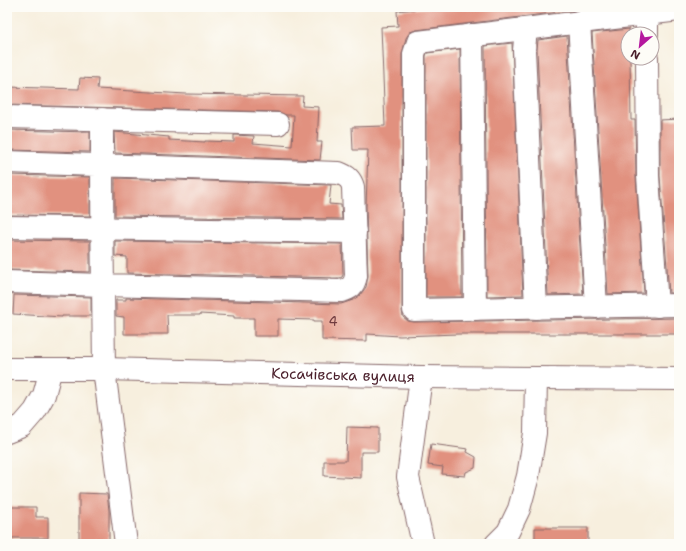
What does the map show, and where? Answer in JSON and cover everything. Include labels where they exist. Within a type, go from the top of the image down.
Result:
[{"type":"street","points":[[679,10],[647,24],[579,22],[418,42],[414,54],[414,310],[679,305]]},
{"type":"street","points":[[579,22],[596,307]]},
{"type":"street","points":[[526,29],[524,50],[536,308]]},
{"type":"street","points":[[472,35],[475,309]]},
{"type":"street","points":[[647,66],[648,176],[657,306]]},
{"type":"street","points":[[7,117],[278,124]]},
{"type":"street","points":[[102,119],[104,369],[126,544]]},
{"type":"street","points":[[7,162],[339,174],[346,176],[351,181],[353,188],[356,276],[354,284],[349,289],[341,291],[7,282]]},
{"type":"street","points":[[7,227],[355,232]]},
{"type":"street","name":"Косачівська вулиця","points":[[7,369],[104,369],[421,377],[679,379]]},
{"type":"street","points":[[7,432],[22,426],[35,411],[44,395],[51,369]]},
{"type":"street","points":[[421,377],[408,476],[423,544]]},
{"type":"street","points":[[496,544],[508,532],[514,521],[519,509],[528,476],[535,433],[536,378]]},
{"type":"building","points":[[434,7],[601,7],[416,30],[410,32],[406,38],[402,54],[403,317],[408,321],[414,322],[679,318],[679,334],[458,334],[400,336],[367,334],[367,341],[322,340],[322,321],[278,319],[278,336],[254,336],[254,318],[234,318],[234,316],[200,314],[167,315],[168,334],[124,334],[124,317],[116,316],[116,300],[126,300],[126,298],[341,304],[353,300],[360,295],[366,287],[368,276],[366,206],[368,150],[353,150],[352,127],[385,126],[381,27],[398,26],[397,11]]},
{"type":"building","points":[[620,30],[620,66],[630,66],[631,120],[635,120],[636,177],[644,293],[608,294],[592,33]]},
{"type":"building","points":[[567,36],[583,294],[548,295],[537,50],[538,40]]},
{"type":"building","points":[[512,43],[523,295],[487,296],[485,46]]},
{"type":"building","points":[[460,49],[462,297],[426,297],[426,56],[427,53]]},
{"type":"building","points":[[80,78],[98,79],[97,89],[186,94],[303,96],[302,106],[319,107],[317,142],[322,142],[320,160],[115,153],[114,132],[169,137],[169,140],[205,142],[234,142],[234,135],[254,136],[253,143],[292,146],[294,115],[286,115],[278,112],[7,105],[7,87],[79,89]]},
{"type":"building","points":[[679,119],[679,267],[677,293],[669,293],[660,176],[660,120]]},
{"type":"building","points":[[7,130],[90,132],[90,152],[7,150]]},
{"type":"building","points":[[7,175],[90,177],[90,216],[7,215]]},
{"type":"building","points":[[115,178],[331,185],[329,204],[341,205],[342,219],[115,216]]},
{"type":"building","points":[[7,240],[90,241],[90,272],[7,270]]},
{"type":"building","points":[[115,241],[342,244],[343,275],[340,278],[127,273],[127,257],[115,256]]},
{"type":"building","points":[[14,295],[91,297],[91,316],[62,317],[13,314]]},
{"type":"building","points":[[347,427],[378,428],[378,452],[361,452],[361,478],[324,476],[324,461],[346,461]]},
{"type":"building","points":[[431,444],[468,449],[467,452],[476,457],[475,468],[466,472],[465,476],[442,474],[443,467],[428,465]]},
{"type":"building","points":[[79,493],[107,494],[109,510],[109,544],[79,544]]},
{"type":"building","points":[[7,507],[36,507],[36,517],[48,517],[48,538],[7,538]]},
{"type":"building","points":[[535,528],[588,528],[588,544],[556,544],[535,542]]}]
